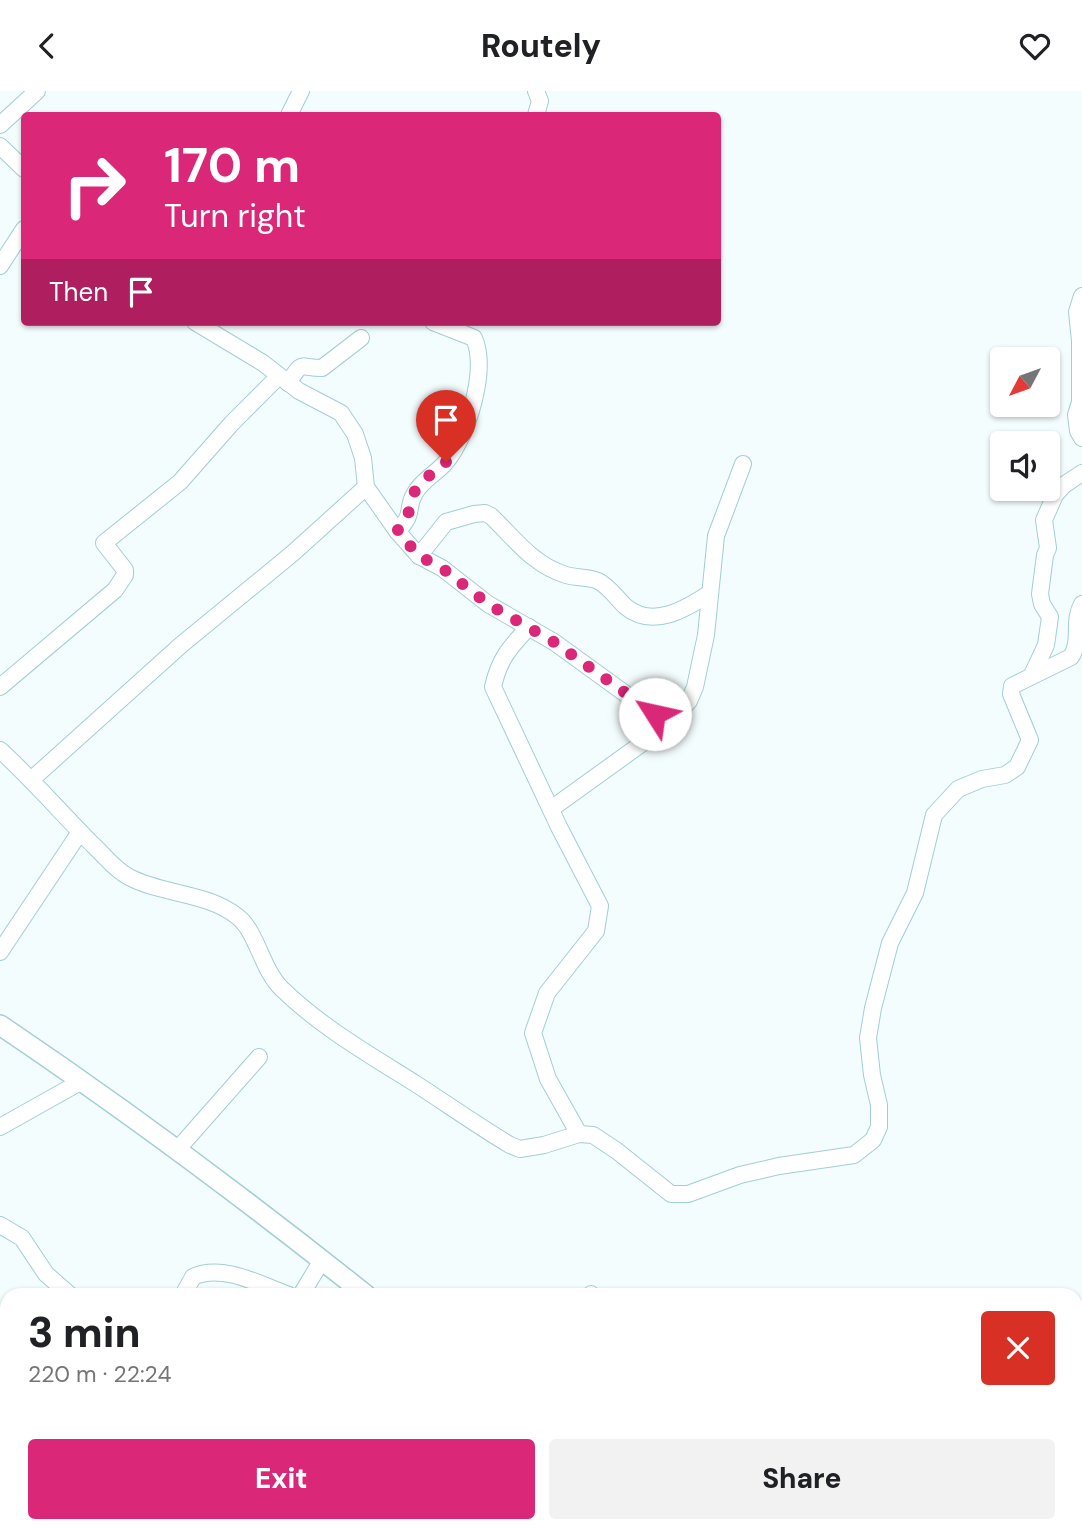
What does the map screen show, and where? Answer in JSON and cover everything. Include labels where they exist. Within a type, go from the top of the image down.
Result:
[{"type":"street","points":[[0,124],[37,91]]},
{"type":"street","points":[[290,112],[301,91]]},
{"type":"street","points":[[536,91],[540,101],[537,112]]},
{"type":"street","points":[[0,146],[21,166]]},
{"type":"street","points":[[0,266],[21,234]]},
{"type":"street","points":[[1082,296],[1077,312],[1080,402],[1076,415],[1078,431],[1082,438]]},
{"type":"street","points":[[202,326],[263,363],[284,380],[341,413],[355,434],[363,458],[366,487],[397,531],[419,556],[442,568],[488,604],[554,642],[667,724]]},
{"type":"street","points":[[397,531],[410,514],[413,495],[446,462],[458,444],[473,405],[480,351],[474,338],[443,326]]},
{"type":"street","points":[[0,687],[115,590],[125,575],[125,570],[104,543],[180,482],[232,423],[299,367],[303,365],[322,368],[361,338]]},
{"type":"street","points":[[551,809],[667,724],[689,701],[695,687],[706,635],[716,536],[743,464]]},
{"type":"street","points":[[1032,675],[1046,645],[1049,617],[1040,594],[1048,548],[1044,520],[1055,495],[1082,473]]},
{"type":"street","points":[[31,780],[190,637],[293,553],[366,487]]},
{"type":"street","points":[[419,556],[446,522],[485,513],[530,557],[543,566],[567,576],[598,581],[636,614],[649,617],[666,616],[681,611],[710,593]]},
{"type":"street","points":[[0,750],[31,780],[77,837],[128,876],[145,884],[217,904],[240,918],[279,986],[300,1006],[385,1066],[520,1149],[579,1134],[593,1135],[671,1193],[688,1194],[740,1175],[799,1162],[854,1155],[873,1140],[879,1127],[880,1105],[872,1075],[867,1038],[890,943],[915,893],[934,815],[958,789],[982,779],[1005,775],[1023,759],[1030,740],[1011,694],[1012,686],[1071,657],[1077,648],[1079,638],[1076,622],[1082,604]]},
{"type":"street","points":[[529,627],[510,647],[497,669],[493,687],[600,906],[596,931],[547,993],[533,1033],[548,1079],[579,1134]]},
{"type":"street","points":[[0,952],[77,837]]},
{"type":"street","points":[[0,1025],[177,1150],[357,1288]]},
{"type":"street","points":[[177,1150],[259,1057]]},
{"type":"street","points":[[0,1127],[82,1081]]},
{"type":"street","points":[[0,1225],[22,1238],[46,1274],[62,1288]]},
{"type":"street","points":[[305,1288],[322,1260]]},
{"type":"street","points":[[187,1288],[193,1277],[210,1272],[239,1277],[270,1288]]},
{"type":"route","points":[[446,462],[419,486],[413,495],[410,514],[397,531],[419,556],[442,568],[488,604],[554,642],[655,714]]}]
